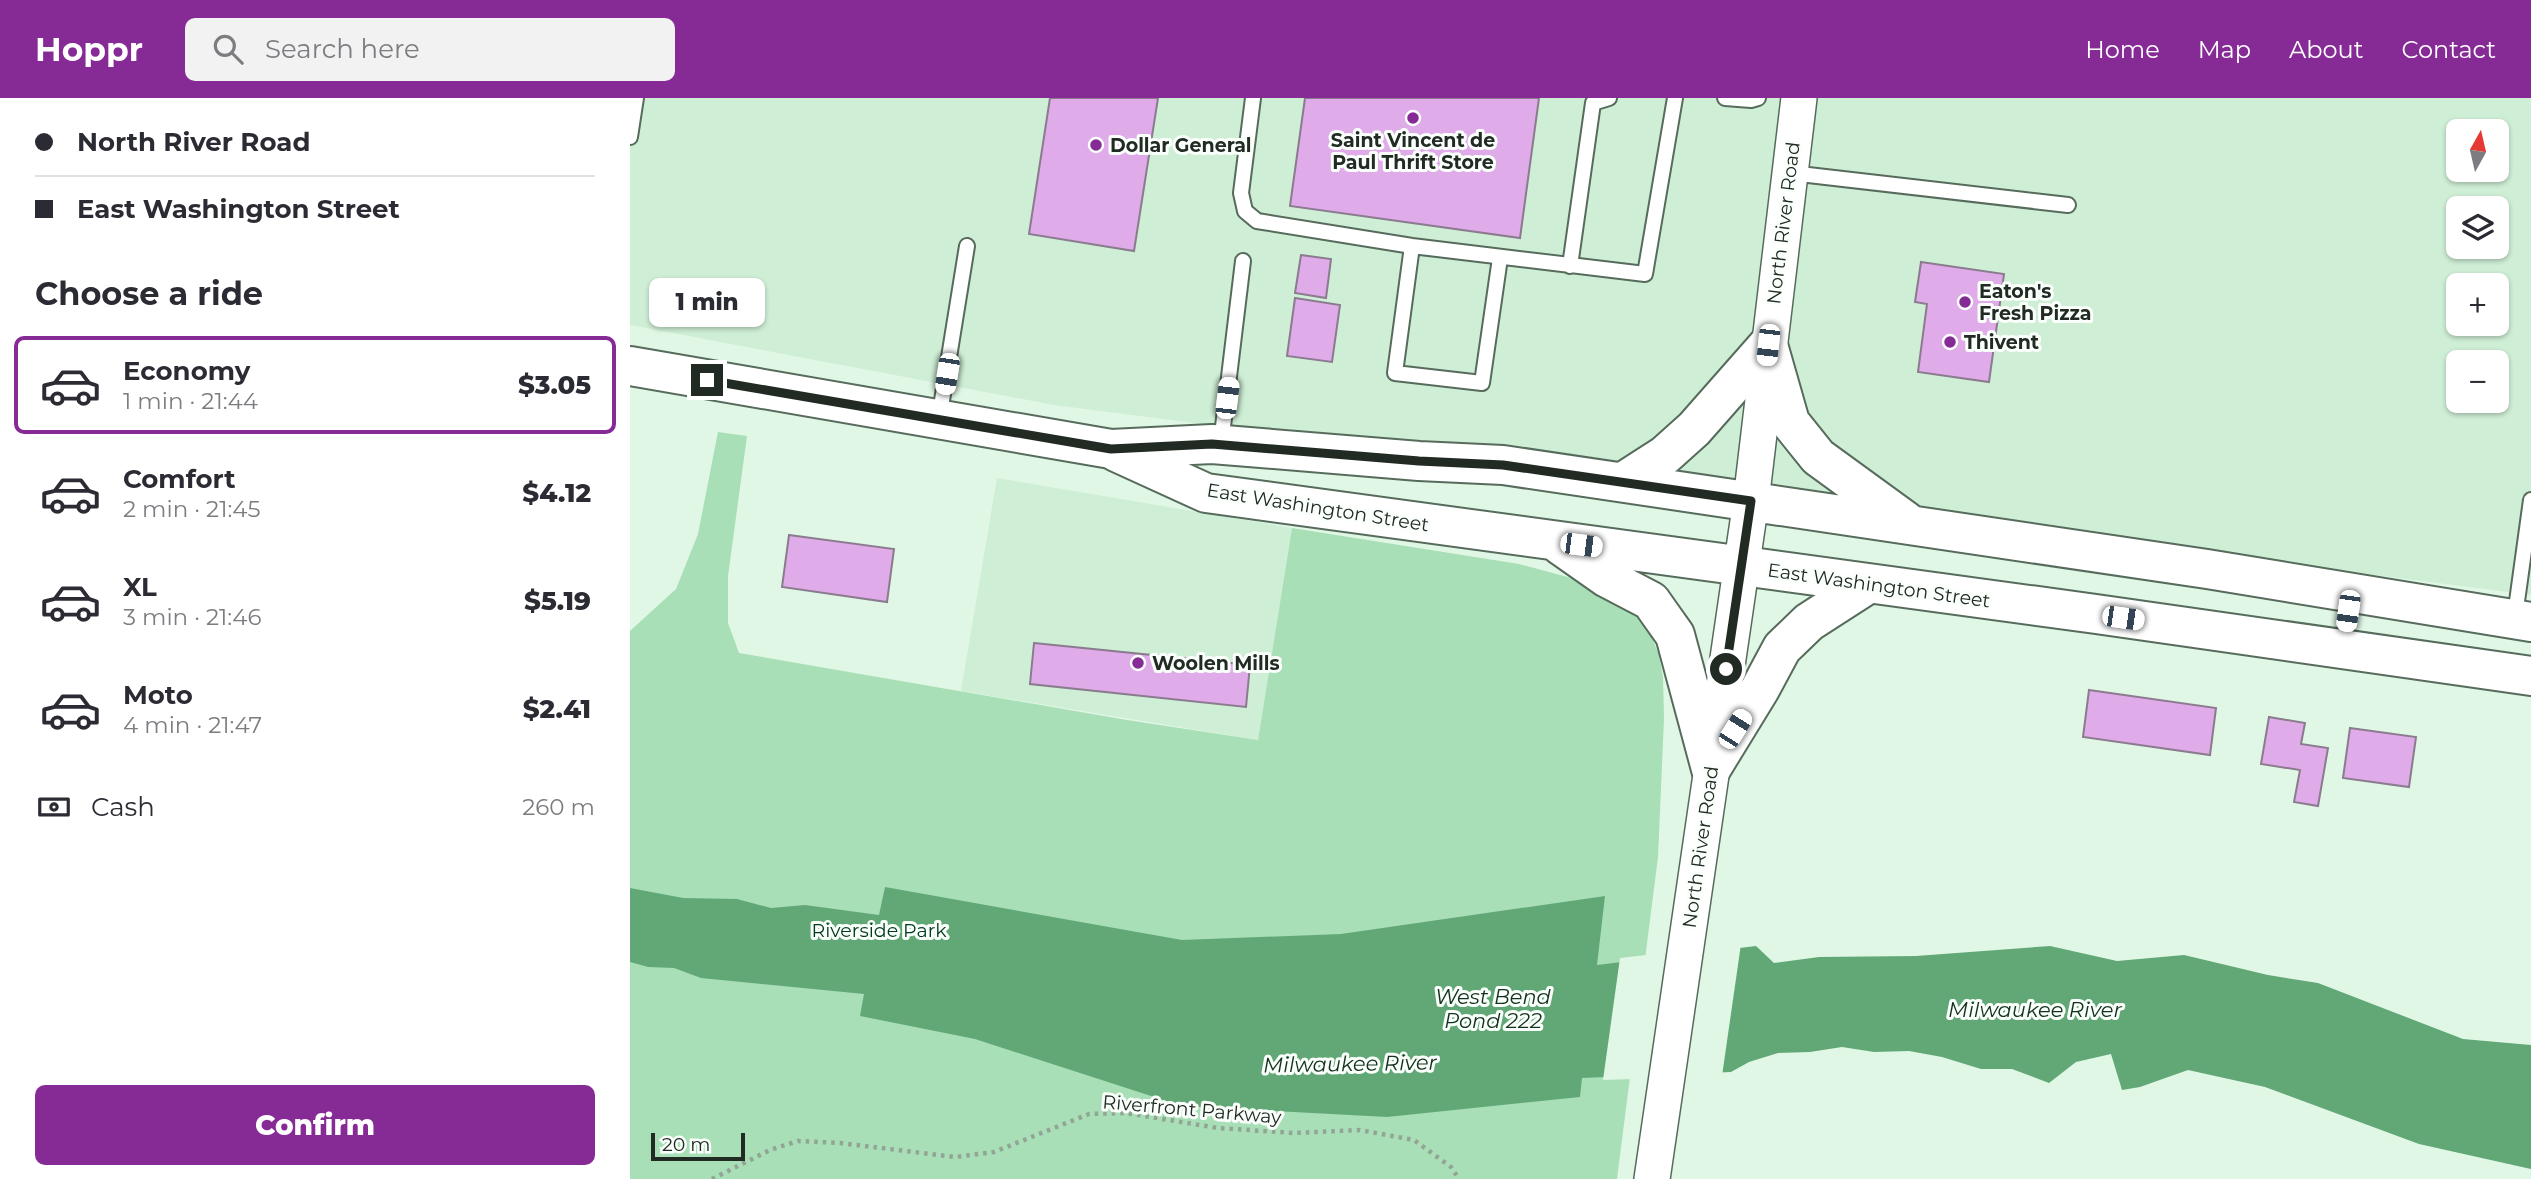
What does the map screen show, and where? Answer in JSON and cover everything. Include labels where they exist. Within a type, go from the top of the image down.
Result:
[{"type":"main road","points":[[1623,482],[1665,455],[1694,429],[1768,345]]},
{"type":"main road","points":[[1768,345],[1790,422],[1818,457],[1910,524]]},
{"type":"main road","name":"East Washington Street","points":[[630,366],[1111,449],[1221,445],[1503,465],[1910,524],[2523,620]]},
{"type":"main road","name":"East Washington Street","points":[[1111,449],[1206,493],[2531,676]]},
{"type":"main road","points":[[1555,542],[1607,578],[1651,601],[1675,635],[1711,769]]},
{"type":"main road","points":[[1711,769],[1782,648],[1809,622],[1868,584]]},
{"type":"street","name":"North River Road","points":[[1652,1179],[1751,501],[1797,98]]},
{"type":"lane","points":[[630,137],[636,98]]},
{"type":"lane","points":[[1253,98],[1241,193],[1245,211],[1257,221],[1412,246],[1645,274],[1675,98]]},
{"type":"lane","points":[[1570,266],[1593,103],[1609,98]]},
{"type":"lane","points":[[1725,98],[1758,98]]},
{"type":"lane","points":[[1789,173],[2068,205]]},
{"type":"lane","points":[[939,420],[967,246]]},
{"type":"lane","points":[[1412,246],[1395,373],[1482,383],[1500,258]]},
{"type":"lane","points":[[1221,445],[1243,261]]},
{"type":"lane","points":[[2523,620],[2531,500]]},
{"type":"lane","points":[[2343,649],[2351,592]]},
{"type":"path","name":"Riverfront Parkway","points":[[712,1179],[770,1150],[798,1141],[840,1143],[955,1157],[994,1152],[1089,1114],[1126,1113],[1218,1128],[1294,1133],[1360,1130],[1414,1140],[1451,1167],[1459,1179]]},
{"type":"shaded area","points":[[630,98],[2531,98],[2531,595],[1054,405],[630,325]]},
{"type":"shaded area","points":[[997,478],[1292,528],[1258,740],[961,691]]},
{"type":"green space","name":"Riverside Park","points":[[718,432],[747,436],[728,576],[728,623],[739,653],[1258,740],[1292,528],[1519,564],[1575,579],[1628,607],[1647,626],[1659,655],[1663,678],[1664,719],[1658,857],[1617,1179],[630,1179],[630,631],[676,589],[698,534]]},
{"type":"water","points":[[885,887],[1182,940],[1341,934],[1605,896],[1597,965],[1756,946],[1774,963],[1819,957],[1916,956],[2050,946],[2117,961],[2184,955],[2268,975],[2318,983],[2463,1039],[2531,1045],[2531,1169],[2419,1144],[2265,1087],[2188,1070],[2140,1087],[2122,1090],[2111,1054],[2076,1062],[2049,1083],[2012,1069],[1981,1069],[1942,1057],[1909,1051],[1874,1052],[1842,1047],[1778,1053],[1749,1062],[1731,1072],[1582,1078],[1580,1097],[1387,1117],[1182,1106],[975,1039],[860,1016],[864,994],[701,978],[674,968],[648,967],[630,962],[630,888],[683,898],[737,899],[771,908],[805,905],[879,915]]},
{"type":"pier","points":[[1741,944],[1722,1076],[1603,1080],[1620,958]]},
{"type":"building","points":[[1050,98],[1158,98],[1134,251],[1029,234]]},
{"type":"building","points":[[1305,98],[1539,98],[1520,238],[1290,206]]},
{"type":"building","points":[[1301,255],[1331,259],[1326,298],[1295,293]]},
{"type":"building","points":[[1921,262],[2004,274],[1989,382],[1918,372],[1927,304],[1915,302]]},
{"type":"building","points":[[1295,298],[1340,305],[1332,362],[1287,356]]},
{"type":"building","points":[[789,535],[894,549],[887,602],[782,587]]},
{"type":"building","points":[[1034,643],[1250,665],[1246,707],[1030,684]]},
{"type":"building","points":[[2089,690],[2216,708],[2210,755],[2083,737]]},
{"type":"building","points":[[2269,717],[2305,723],[2301,744],[2328,748],[2318,806],[2294,802],[2300,770],[2261,764]]},
{"type":"building","points":[[2350,728],[2416,737],[2409,787],[2343,778]]},
{"type":"place","name":"Saint Vincent de Paul Thrift Store","points":[[1413,118]]},
{"type":"place","name":"Dollar General","points":[[1096,145]]},
{"type":"place","name":"Eaton's Fresh Pizza","points":[[1965,302]]},
{"type":"place","name":"Thivent","points":[[1950,342]]},
{"type":"place","name":"Woolen Mills","points":[[1138,663]]},
{"type":"route","points":[[707,380],[1111,449],[1212,444],[1503,465],[1751,501],[1726,669]]},
{"type":"water label","name":"West Bend Pond 222","points":[[1493,1009]]},
{"type":"water label","name":"Milwaukee River","points":[[2035,1010]]},
{"type":"water label","name":"Milwaukee River","points":[[1350,1064]]}]
